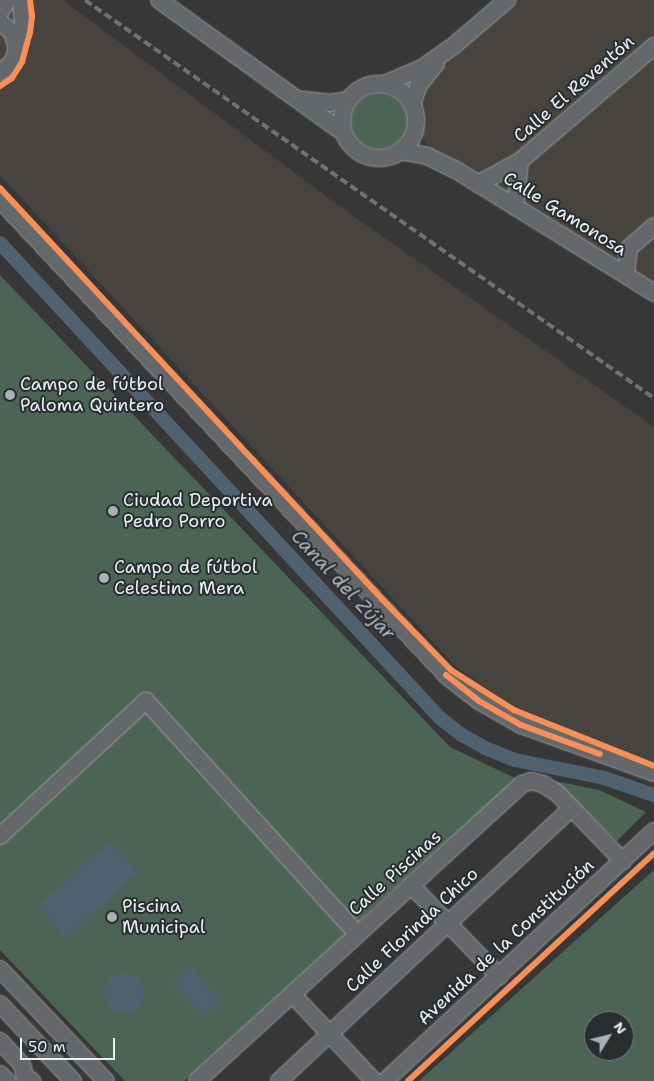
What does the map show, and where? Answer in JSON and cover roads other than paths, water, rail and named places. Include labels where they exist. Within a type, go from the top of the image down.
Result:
[{"type":"street","points":[[0,12],[8,0]]},
{"type":"street","points":[[0,72],[12,62],[17,48],[23,26],[21,0]]},
{"type":"street","points":[[159,0],[343,132]]},
{"type":"street","points":[[298,99],[324,103],[347,100],[363,87],[384,84],[410,75],[451,48],[507,0]]},
{"type":"street","points":[[0,22],[12,32],[17,48]]},
{"type":"street","name":"Calle El Reventón","points":[[478,184],[520,161],[654,46]]},
{"type":"street","points":[[412,105],[418,86],[451,48]]},
{"type":"street","points":[[347,100],[341,121],[343,132],[352,147],[367,156],[384,158],[400,151],[413,135],[416,124],[412,105],[401,91],[384,84]]},
{"type":"street","name":"Calle Gamonosa","points":[[416,124],[426,142],[456,170]]},
{"type":"street","name":"Calle Gamonosa","points":[[400,151],[427,156],[456,170],[654,292]]},
{"type":"street","name":"Calle El Reventón","points":[[516,207],[520,161]]},
{"type":"street","points":[[0,200],[448,677],[479,701],[522,725],[654,774]]},
{"type":"street","points":[[603,260],[629,248],[654,226]]},
{"type":"street","points":[[626,275],[629,248]]},
{"type":"street","points":[[0,836],[146,701],[352,928]]},
{"type":"street","name":"Calle Piscinas","points":[[197,1081],[522,784],[531,781],[543,784],[558,793],[623,861]]},
{"type":"street","name":"Calle Florinda Chico","points":[[279,1081],[572,808]]},
{"type":"street","name":"Avenida de la Constitución","points":[[384,1081],[654,831]]},
{"type":"street","points":[[411,885],[449,922],[499,976]]},
{"type":"street","points":[[0,969],[106,1081]]},
{"type":"street","points":[[292,994],[374,1081]]},
{"type":"street","points":[[0,1004],[73,1081]]},
{"type":"street","points":[[0,1041],[22,1065],[24,1079]]},
{"type":"street","points":[[0,1074],[7,1081]]},
{"type":"water","points":[[110,841],[138,872],[66,937],[38,906]]},
{"type":"water","points":[[190,967],[221,1001],[203,1017],[172,983]]},
{"type":"water","points":[[128,973],[135,976],[141,982],[144,993],[143,1001],[135,1010],[128,1013],[120,1013],[113,1010],[105,1001],[104,989],[107,982],[116,974]]},
{"type":"waterway","name":"Canal del Zújar","points":[[0,243],[440,718],[462,735],[485,748],[515,760],[604,778],[654,795]]},
{"type":"railway","points":[[85,0],[654,398]]},
{"type":"place","name":"Campo de fútbol Paloma Quintero","points":[[10,395]]},
{"type":"place","name":"Ciudad Deportiva Pedro Porro","points":[[113,511]]},
{"type":"place","name":"Campo de fútbol Celestino Mera","points":[[104,578]]},
{"type":"place","name":"Piscina Municipal","points":[[112,917]]}]
